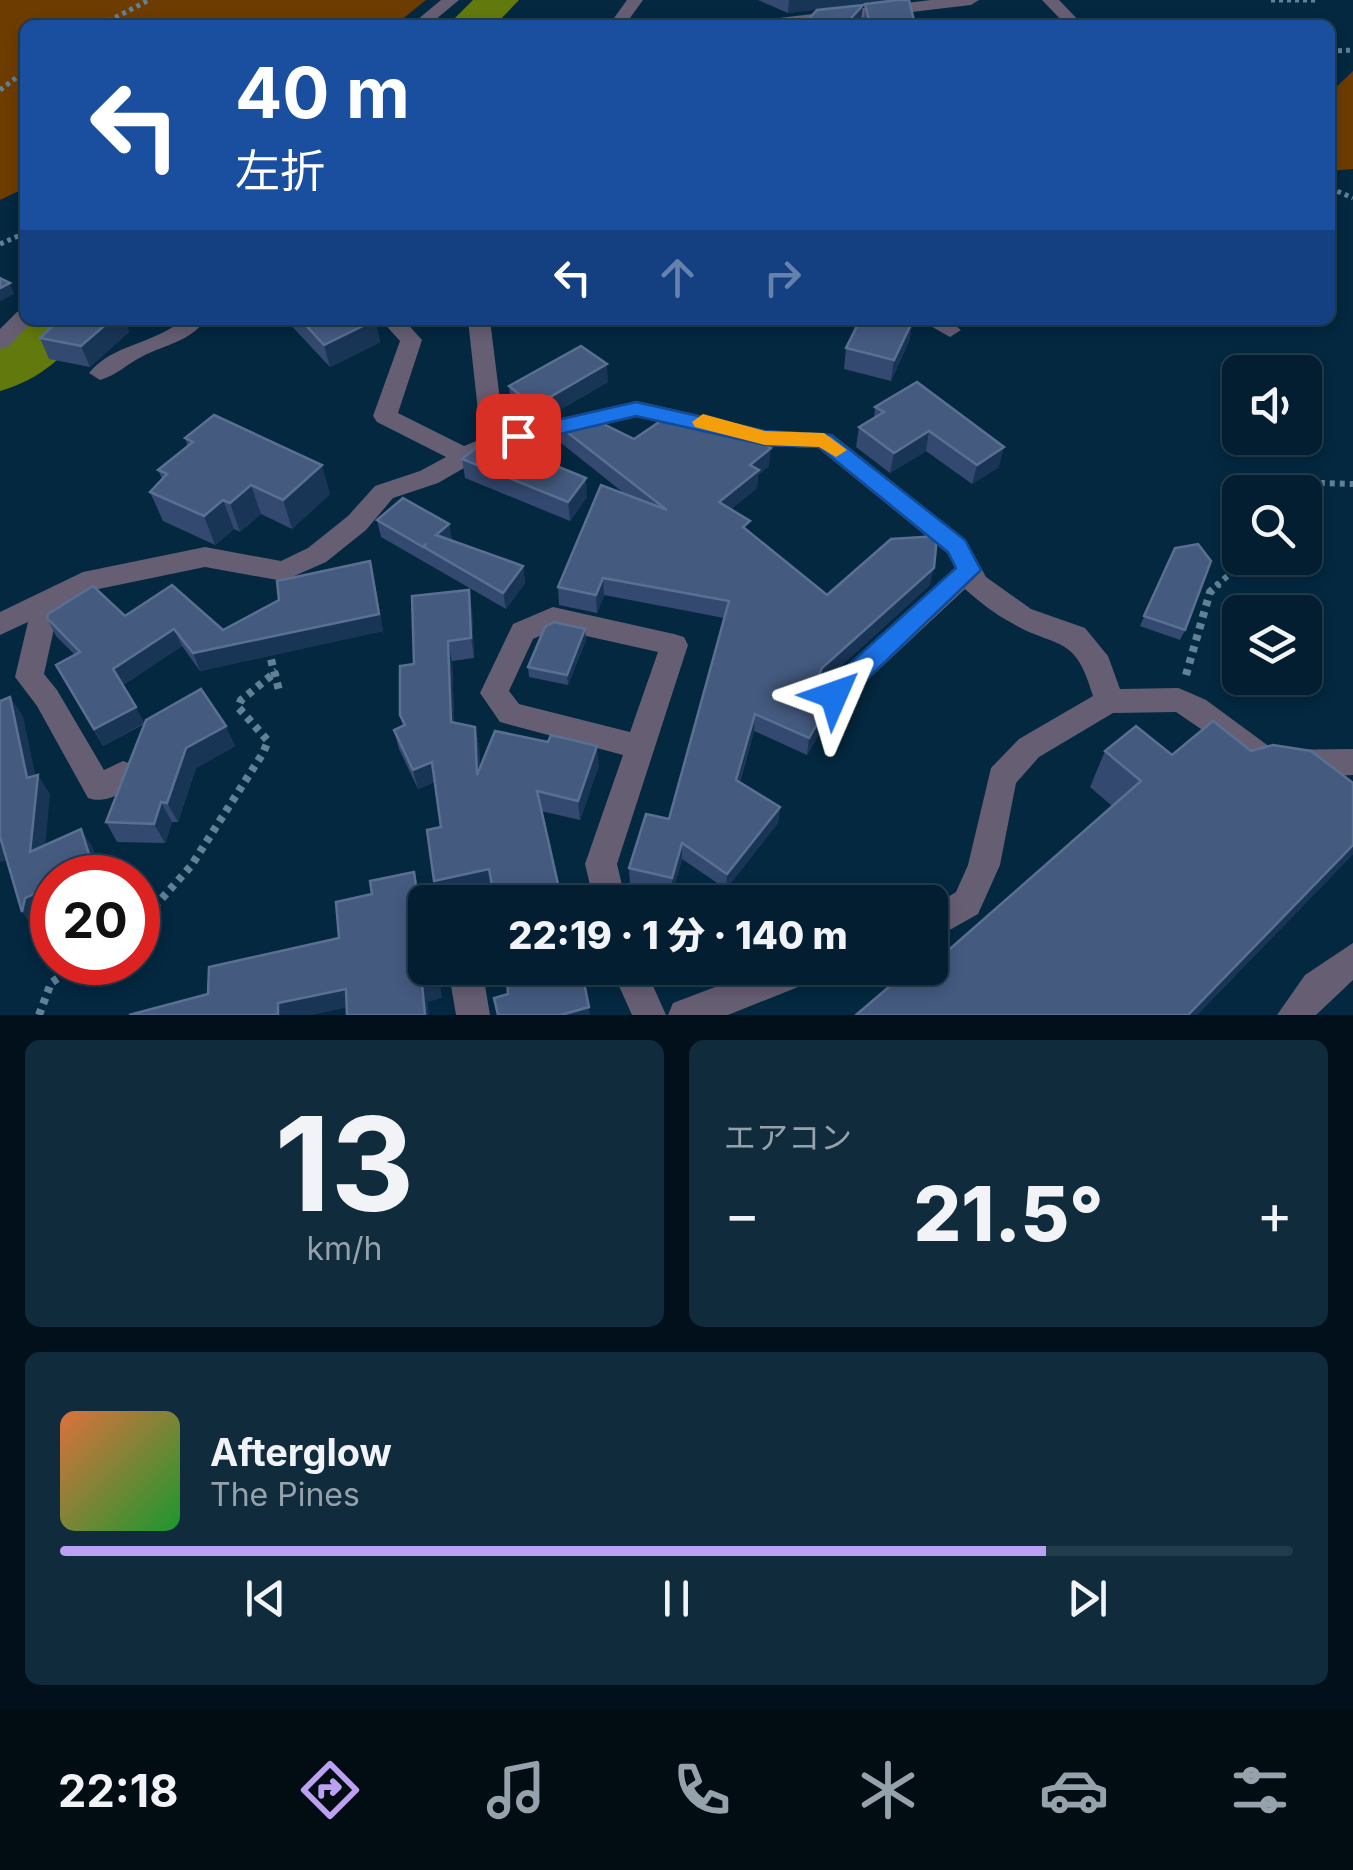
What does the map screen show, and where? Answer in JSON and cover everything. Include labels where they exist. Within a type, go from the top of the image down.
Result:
[{"type":"street","points":[[425,20],[451,0]]},
{"type":"street","points":[[803,20],[970,0]]},
{"type":"street","points":[[1050,0],[1071,20]]},
{"type":"street","points":[[0,342],[20,322]]},
{"type":"street","points":[[100,373],[135,351],[177,336],[189,325]]},
{"type":"street","points":[[397,325],[411,340],[385,416],[444,443],[464,458]]},
{"type":"street","points":[[480,325],[490,411],[518,436]]},
{"type":"street","points":[[0,624],[83,582],[204,557],[283,571],[317,555],[356,524],[384,492],[429,478],[490,442],[636,409],[765,438],[824,440],[957,546],[976,584],[1021,616],[1074,636],[1098,664],[1109,701]]},
{"type":"street","points":[[834,695],[969,570]]},
{"type":"street","points":[[47,600],[29,677],[46,698],[99,789],[123,774]]},
{"type":"street","points":[[606,885],[601,864],[640,748],[674,645],[553,618],[523,632],[494,693],[510,714],[640,748]]},
{"type":"street","points":[[948,915],[967,903],[984,865],[1002,777],[1029,748],[1109,701],[1178,700],[1196,708],[1267,761],[1289,765],[1353,762]]},
{"type":"street","points":[[1294,1015],[1317,987],[1353,959]]},
{"type":"street","points":[[468,985],[473,1015]]},
{"type":"street","points":[[636,985],[649,1015]]},
{"type":"street","points":[[684,1015],[762,985]]},
{"type":"path","points":[[111,20],[149,0]]},
{"type":"path","points":[[1271,0],[1318,0]]},
{"type":"path","points":[[0,90],[20,74]]},
{"type":"path","points":[[1322,483],[1353,484]]},
{"type":"path","points":[[1178,700],[1210,592],[1216,583],[1230,575]]},
{"type":"path","points":[[266,640],[278,671],[280,694]]},
{"type":"path","points":[[160,902],[183,877],[263,753],[268,742],[238,708],[242,700],[278,671]]},
{"type":"path","points":[[39,1015],[41,995],[48,985]]},
{"type":"shaded area","points":[[0,0],[426,0],[401,20],[20,20],[20,190],[0,200]]},
{"type":"shaded area","points":[[1353,71],[1353,169],[1335,171],[1335,88]]},
{"type":"building","points":[[909,0],[914,20],[869,20],[865,4]]},
{"type":"building","points":[[863,5],[850,20],[808,20],[817,10]]},
{"type":"building","points":[[54,325],[105,325],[81,346],[40,338]]},
{"type":"building","points":[[306,325],[365,325],[324,345]]},
{"type":"building","points":[[858,325],[911,325],[894,360],[846,348]]},
{"type":"building","points":[[581,346],[607,364],[550,397],[530,403],[509,386]]},
{"type":"building","points":[[917,382],[1004,447],[977,465],[929,431],[894,453],[859,427],[884,412],[875,407]]},
{"type":"building","points":[[674,412],[687,421],[704,419],[734,437],[742,431],[771,448],[750,465],[759,470],[719,502],[750,521],[743,527],[827,595],[891,539],[937,536],[934,568],[822,668],[809,697],[828,705],[809,738],[755,714],[736,780],[780,807],[727,874],[682,843],[672,878],[629,868],[646,814],[669,819],[729,601],[603,578],[596,595],[558,587],[601,485],[667,510],[554,422],[585,415],[634,439]]},
{"type":"building","points":[[214,415],[322,465],[283,500],[251,485],[230,503],[223,500],[204,516],[150,492],[167,474],[158,470],[193,442],[185,438]]},
{"type":"building","points":[[488,438],[586,478],[568,502],[462,459]]},
{"type":"building","points":[[403,498],[449,524],[436,535],[523,566],[503,593],[424,547],[426,544],[423,547],[377,520]]},
{"type":"building","points":[[1198,544],[1211,561],[1185,630],[1144,616],[1175,548]]},
{"type":"building","points":[[370,561],[379,614],[193,653],[174,629],[113,669],[136,707],[94,729],[56,665],[80,652],[47,618],[48,614],[93,586],[125,616],[172,585],[223,630],[279,600],[277,581]]},
{"type":"building","points":[[469,590],[471,638],[448,641],[451,722],[475,727],[477,775],[495,731],[548,742],[551,735],[597,746],[578,801],[537,791],[558,885],[492,885],[489,869],[434,881],[427,830],[441,827],[432,762],[413,770],[394,730],[405,725],[400,715],[400,666],[414,664],[412,596]]},
{"type":"building","points":[[554,622],[585,629],[567,675],[528,667],[545,627]]},
{"type":"building","points":[[201,689],[226,726],[186,748],[167,803],[161,802],[154,824],[106,822],[146,720]]},
{"type":"building","points":[[10,697],[27,778],[38,775],[30,852],[81,829],[89,855],[30,855],[30,896],[25,898],[22,912],[0,840],[0,701]]},
{"type":"building","points":[[1213,721],[1251,751],[1273,745],[1311,751],[1353,783],[1353,845],[1188,1015],[856,1015],[891,985],[948,985],[948,951],[1141,781],[1105,751],[1136,726],[1172,755]]},
{"type":"building","points":[[414,872],[416,885],[408,885],[408,985],[422,985],[425,1015],[347,1015],[346,989],[278,1003],[278,1015],[129,1015],[208,994],[209,967],[339,938],[336,902],[372,894],[370,881]]},
{"type":"building","points":[[507,985],[584,985],[589,1007],[561,1015],[498,1015],[494,998],[508,994]]},
{"type":"waterway","points":[[476,20],[498,0]]},
{"type":"waterway","points":[[0,371],[26,355],[58,325]]},
{"type":"slow traffic","points":[[703,422],[765,438],[824,440],[836,450]]},
{"type":"route","points":[[518,436],[636,409],[765,438],[824,440],[957,546],[969,570],[834,695]]}]
